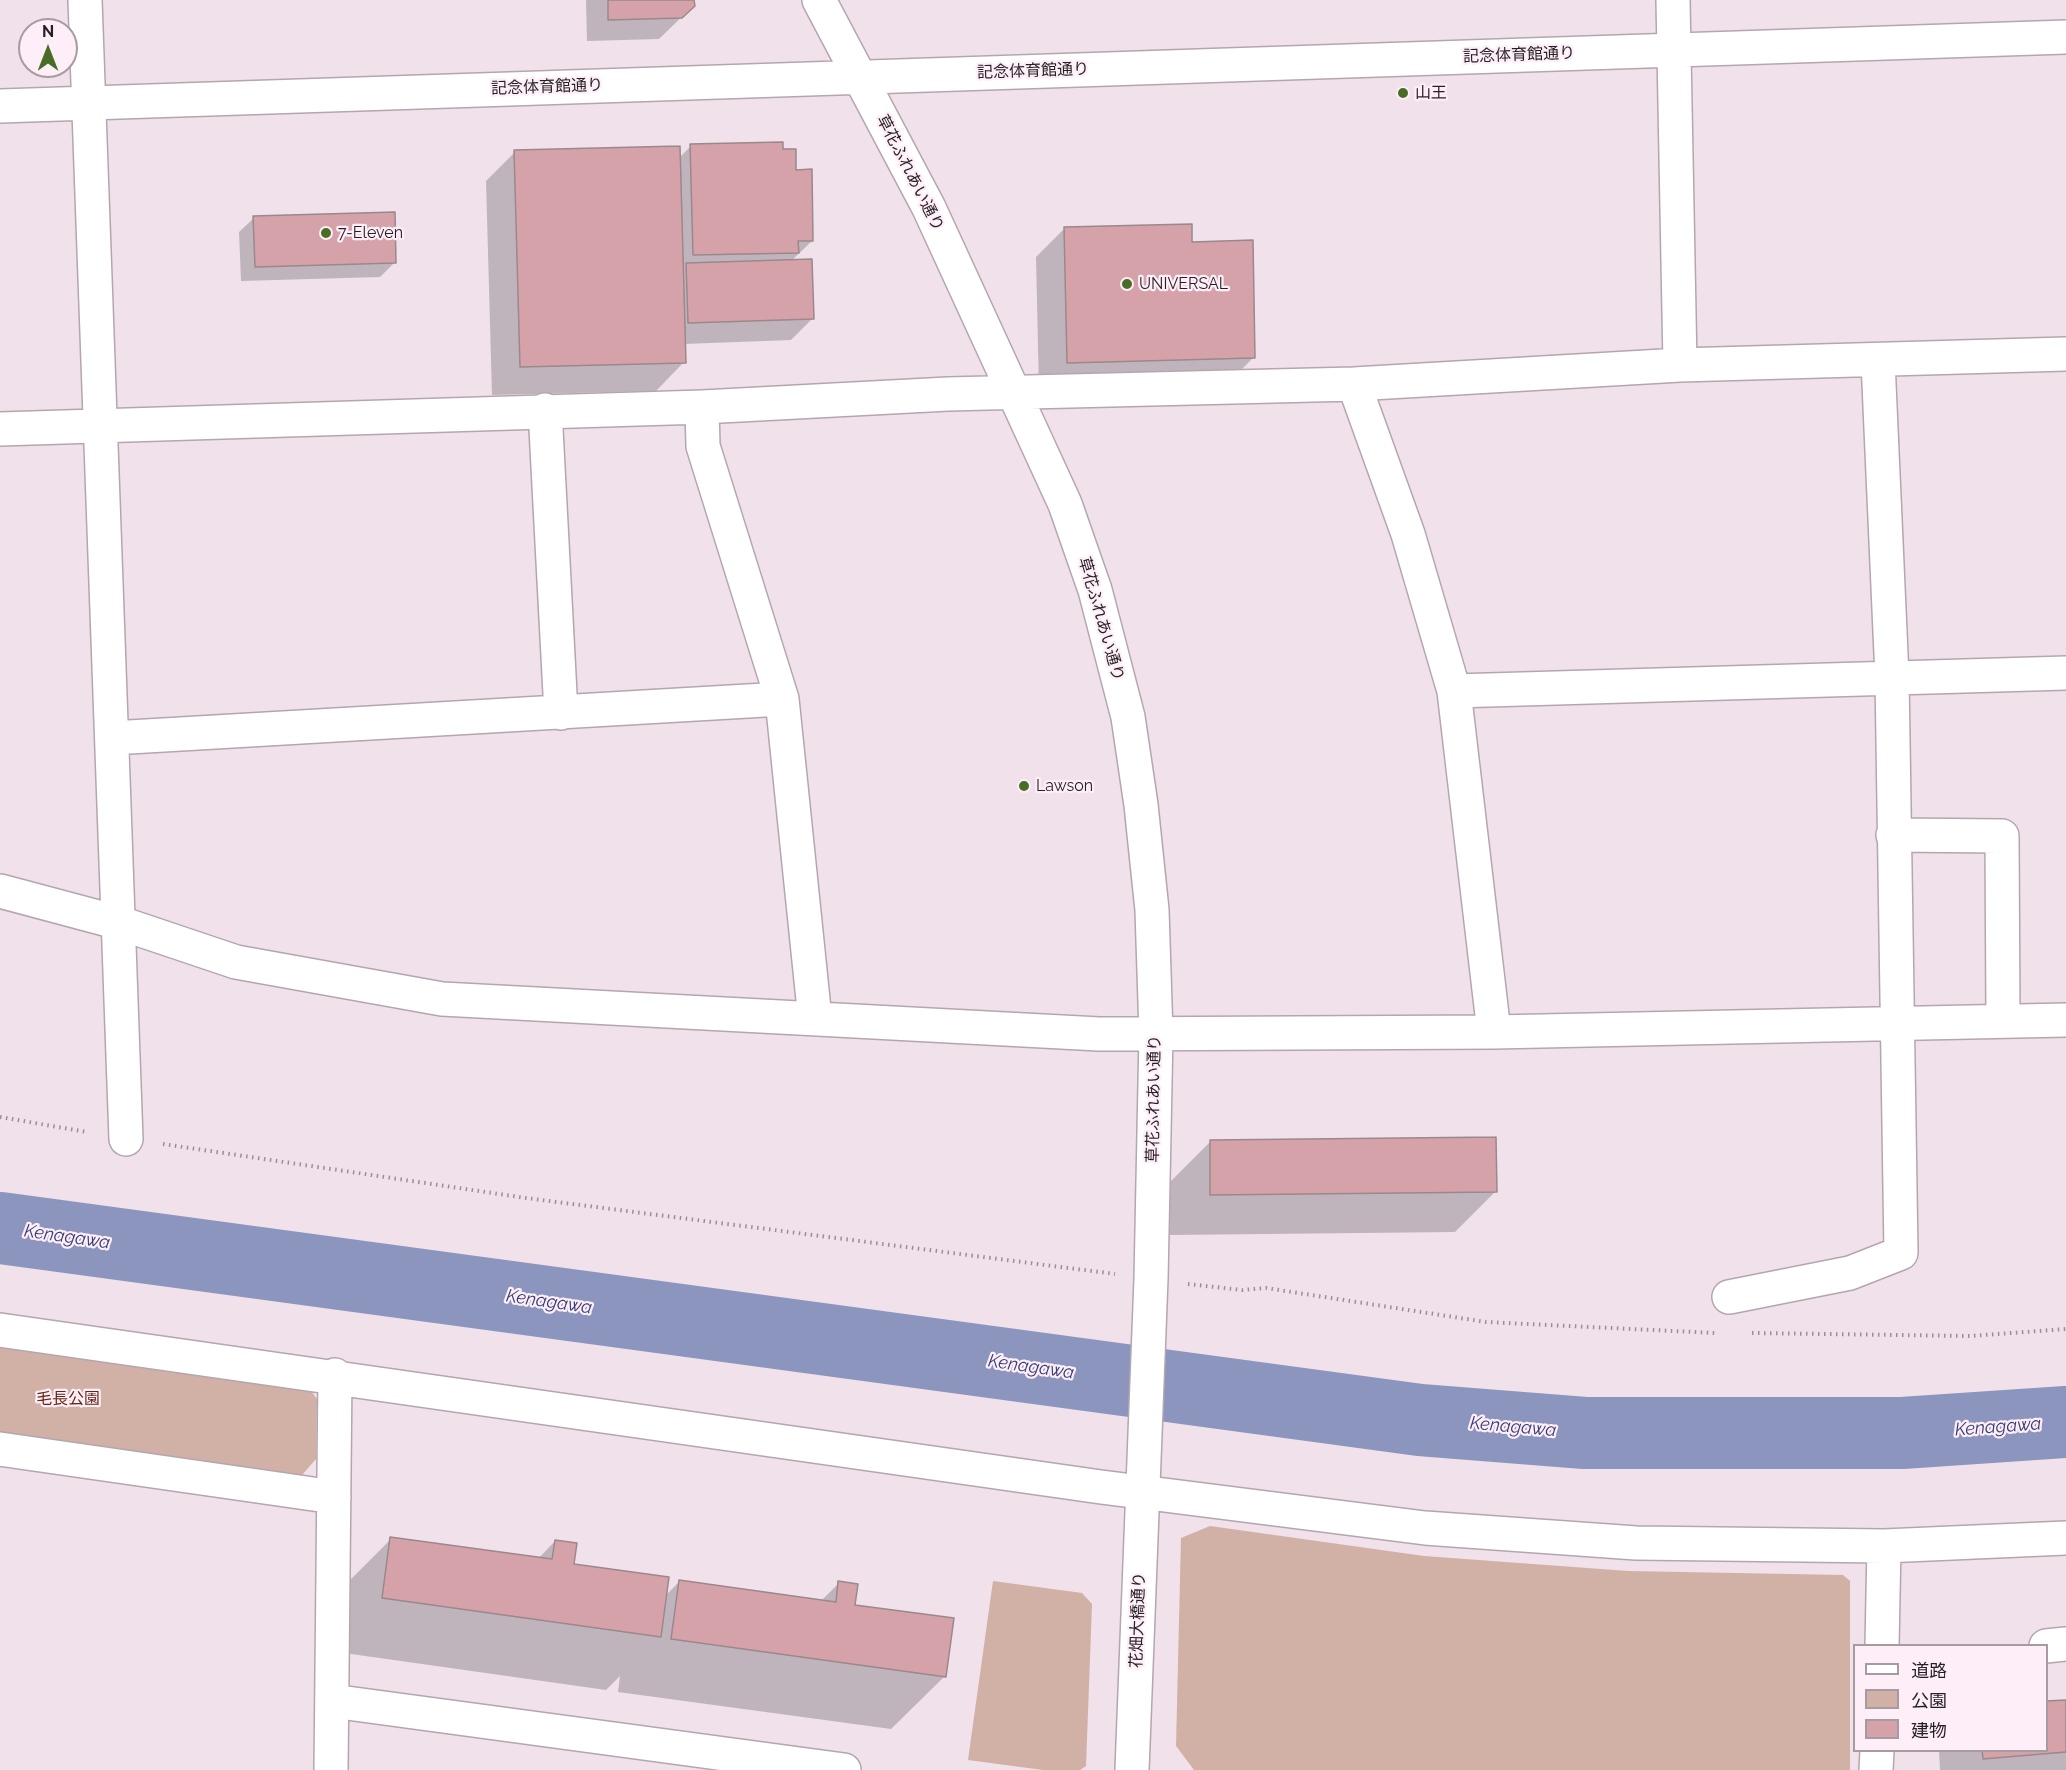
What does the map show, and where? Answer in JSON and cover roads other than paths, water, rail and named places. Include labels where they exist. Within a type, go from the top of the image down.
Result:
[{"type":"street","points":[[86,0],[126,1139]]},
{"type":"street","name":"草花ふれあい通り","points":[[819,0],[929,208],[1017,394],[1069,514],[1095,590],[1128,717],[1142,805],[1152,910],[1156,1034],[1143,1481]]},
{"type":"street","points":[[1673,0],[1680,365]]},
{"type":"street","name":"記念体育館通り","points":[[0,106],[2066,37]]},
{"type":"street","points":[[0,429],[545,410],[702,407],[948,394],[1354,384],[1680,365],[2066,354]]},
{"type":"street","points":[[1729,1297],[1850,1273],[1901,1253],[1892,677],[1878,361]]},
{"type":"street","points":[[1354,384],[1408,534],[1454,691],[1494,1032]]},
{"type":"street","points":[[702,407],[703,446],[782,699],[815,1019]]},
{"type":"street","points":[[545,410],[561,712]]},
{"type":"street","points":[[1454,691],[2066,673]]},
{"type":"street","points":[[112,738],[782,699]]},
{"type":"street","points":[[1893,835],[2002,836],[2003,1021]]},
{"type":"street","points":[[0,891],[120,923],[236,962],[442,999],[1099,1034],[1494,1032],[2066,1020]]},
{"type":"street","points":[[0,1330],[335,1375],[371,1384],[1143,1481],[1425,1528],[1636,1542],[1884,1546],[2066,1538]]},
{"type":"street","points":[[331,1770],[335,1375]]},
{"type":"street","points":[[0,1449],[334,1497]]},
{"type":"street","name":"花畑大橋通り","points":[[1132,1770],[1143,1481]]},
{"type":"street","points":[[1882,1644],[1884,1546]]},
{"type":"street","points":[[2048,1646],[2066,1644]]},
{"type":"street","points":[[332,1701],[844,1770]]},
{"type":"street","points":[[1876,1770],[1878,1752]]},
{"type":"waterway","name":"Kenagawa","points":[[0,1228],[1420,1420],[1585,1433],[1902,1433],[2066,1422]]},
{"type":"place","name":"山王","points":[[1403,93]]},
{"type":"place","name":"7-Eleven","points":[[326,233]]},
{"type":"place","name":"UNIVERSAL","points":[[1127,284]]},
{"type":"place","name":"Lawson","points":[[1024,786]]},
{"type":"park label","name":"毛長公園","points":[[68,1399]]}]
